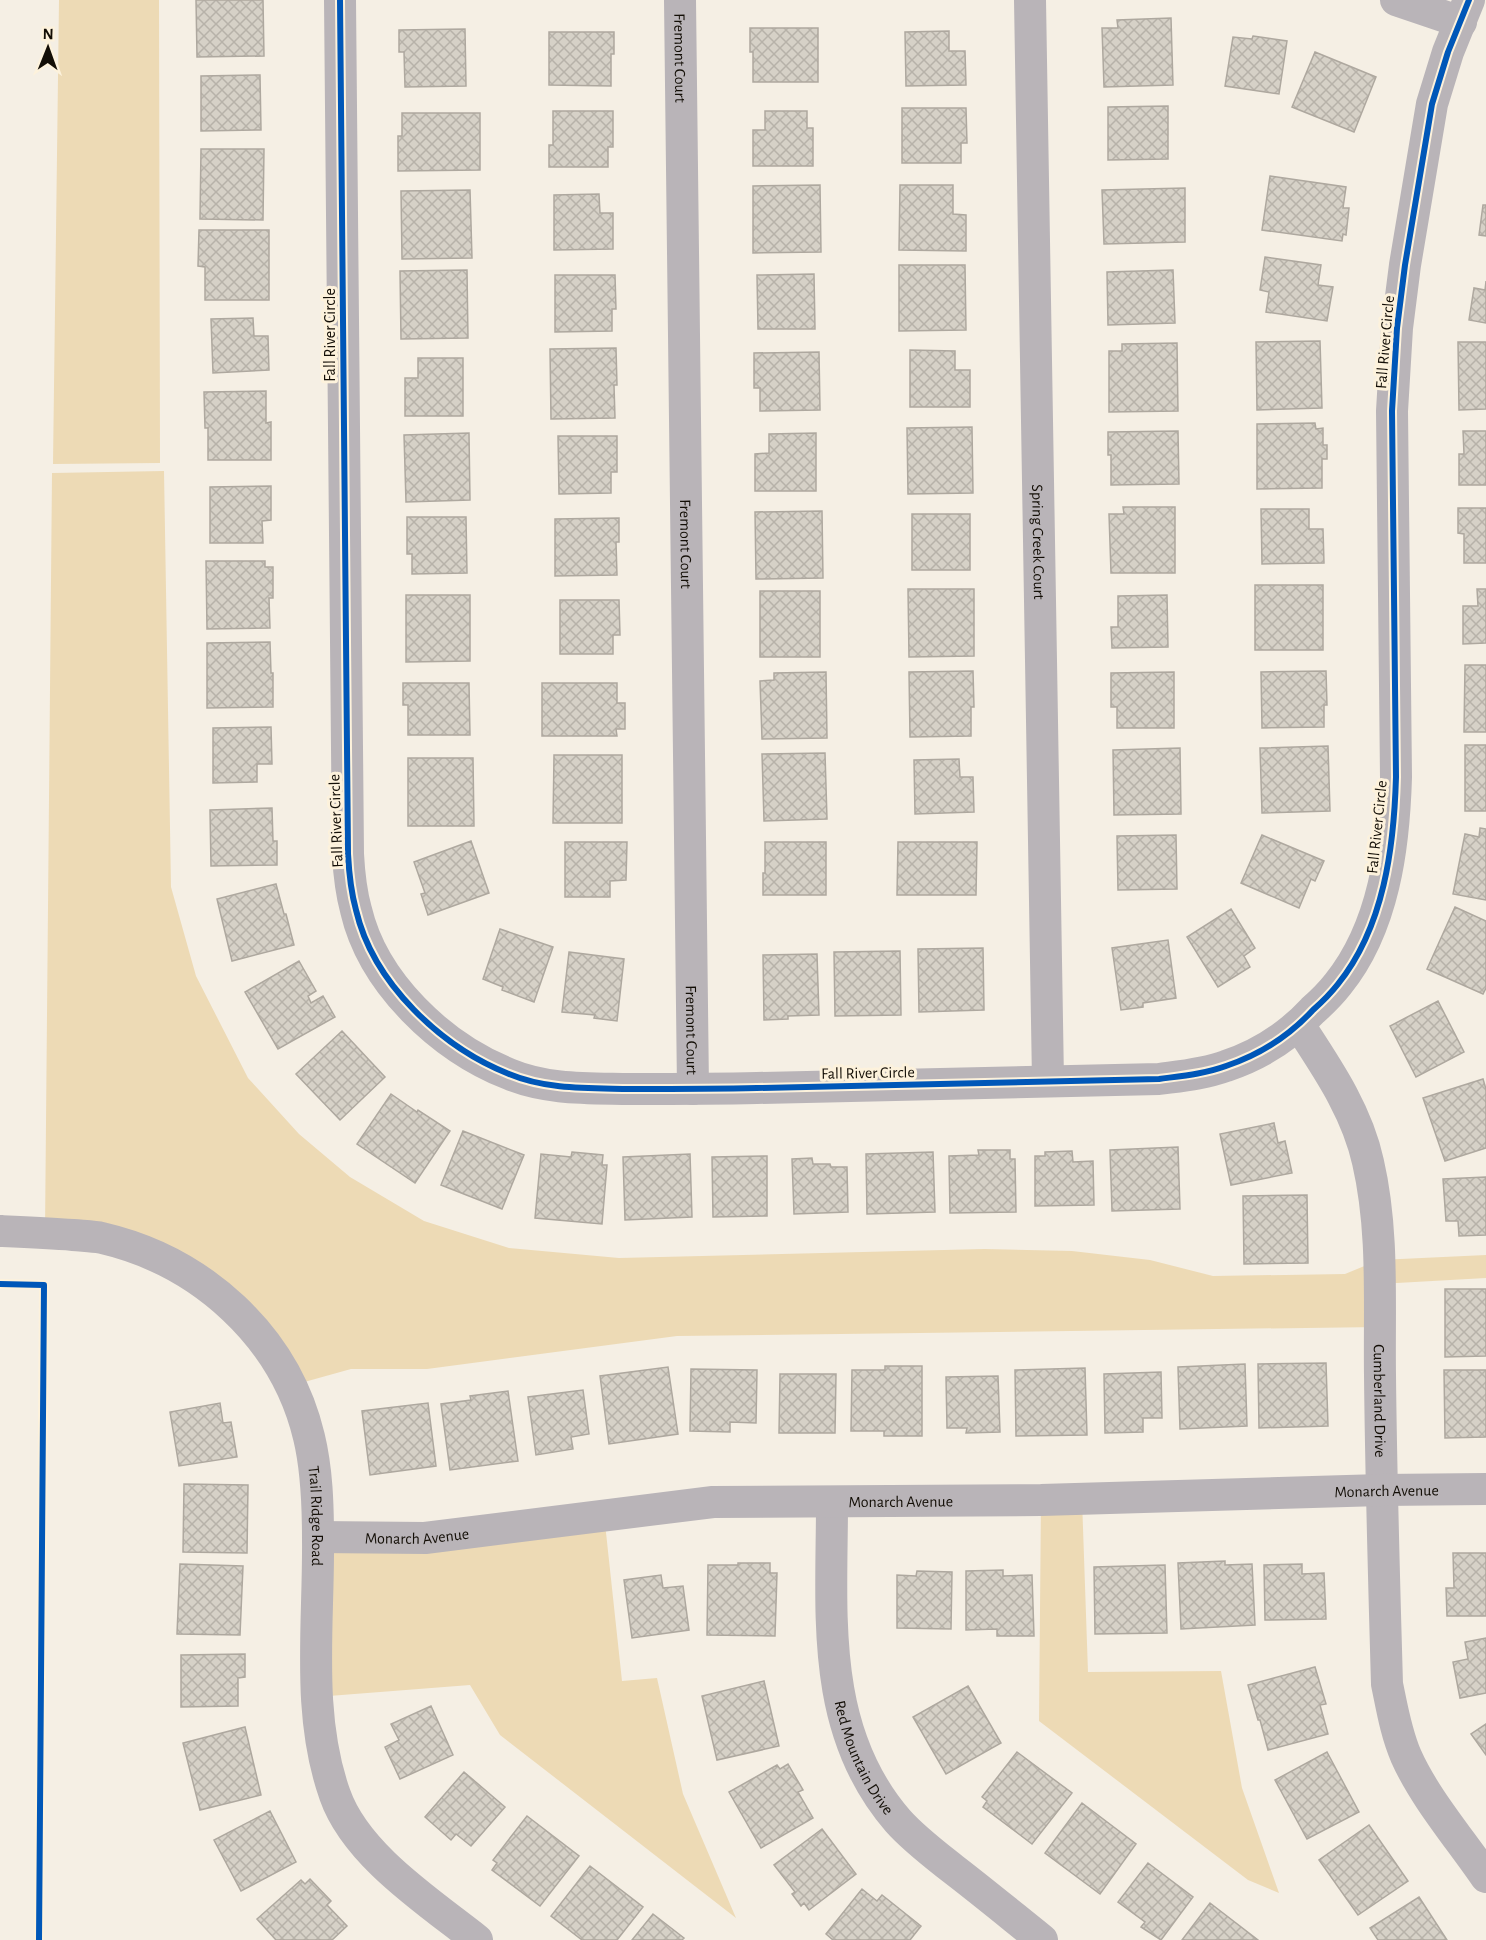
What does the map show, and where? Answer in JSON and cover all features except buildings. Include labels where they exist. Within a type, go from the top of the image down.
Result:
[{"type":"street","name":"Fall River Circle","points":[[340,0],[348,854],[350,884],[356,912],[385,974],[411,1008],[448,1040],[495,1068],[530,1081],[570,1088],[693,1089],[1159,1079],[1196,1074],[1225,1067],[1275,1043],[1299,1025],[1338,984],[1350,966],[1365,939],[1384,881],[1395,814],[1392,411],[1397,328],[1405,265],[1432,104],[1465,11],[1396,0]]},
{"type":"street","name":"Fremont Court","points":[[680,0],[693,1089]]},
{"type":"street","name":"Spring Creek Court","points":[[1030,0],[1048,1082]]},
{"type":"street","name":"Cumberland Drive","points":[[1299,1025],[1341,1089],[1360,1134],[1368,1162],[1378,1223],[1388,1684],[1398,1734],[1406,1757],[1421,1784],[1486,1877]]},
{"type":"street","name":"Trail Ridge Road","points":[[0,1231],[100,1237],[148,1251],[185,1270],[213,1290],[240,1314],[263,1341],[281,1369],[298,1404],[309,1435],[315,1465],[318,1537],[316,1698],[320,1730],[335,1797],[357,1834],[373,1855],[393,1874],[477,1940]]},
{"type":"street","name":"Monarch Avenue","points":[[318,1537],[425,1538],[713,1502],[1072,1499],[1486,1489]]},
{"type":"street","name":"Red Mountain Drive","points":[[832,1502],[833,1653],[842,1712],[856,1754],[871,1783],[899,1822],[920,1842],[1042,1940]]},
{"type":"shaded area","points":[[59,0],[159,0],[160,463],[53,464]]},
{"type":"shaded area","points":[[164,471],[171,887],[196,976],[248,1078],[299,1134],[350,1177],[424,1221],[509,1248],[619,1258],[984,1249],[1072,1251],[1150,1260],[1213,1276],[1345,1274],[1379,1260],[1486,1255],[1486,1278],[1379,1284],[1379,1327],[677,1336],[427,1369],[351,1369],[290,1386],[213,1289],[45,1232],[52,473]]},
{"type":"shaded area","points":[[1082,1499],[1088,1672],[1221,1671],[1242,1788],[1279,1893],[1248,1880],[1039,1721],[1041,1500]]},
{"type":"shaded area","points":[[604,1514],[622,1681],[657,1678],[683,1794],[736,1918],[500,1735],[470,1685],[316,1697],[318,1537]]},
{"type":"cycle path","points":[[340,0],[348,854],[350,882],[356,910],[365,937],[394,987],[413,1009],[459,1047],[509,1074],[538,1083],[568,1087],[630,1089],[1159,1079],[1184,1076],[1218,1069],[1262,1050],[1294,1028],[1338,984],[1354,962],[1376,912],[1384,885],[1393,831],[1396,777],[1392,411],[1397,328],[1405,265],[1432,104],[1448,52],[1469,0]]},
{"type":"cycle path","points":[[0,1284],[44,1285],[39,1940]]}]
